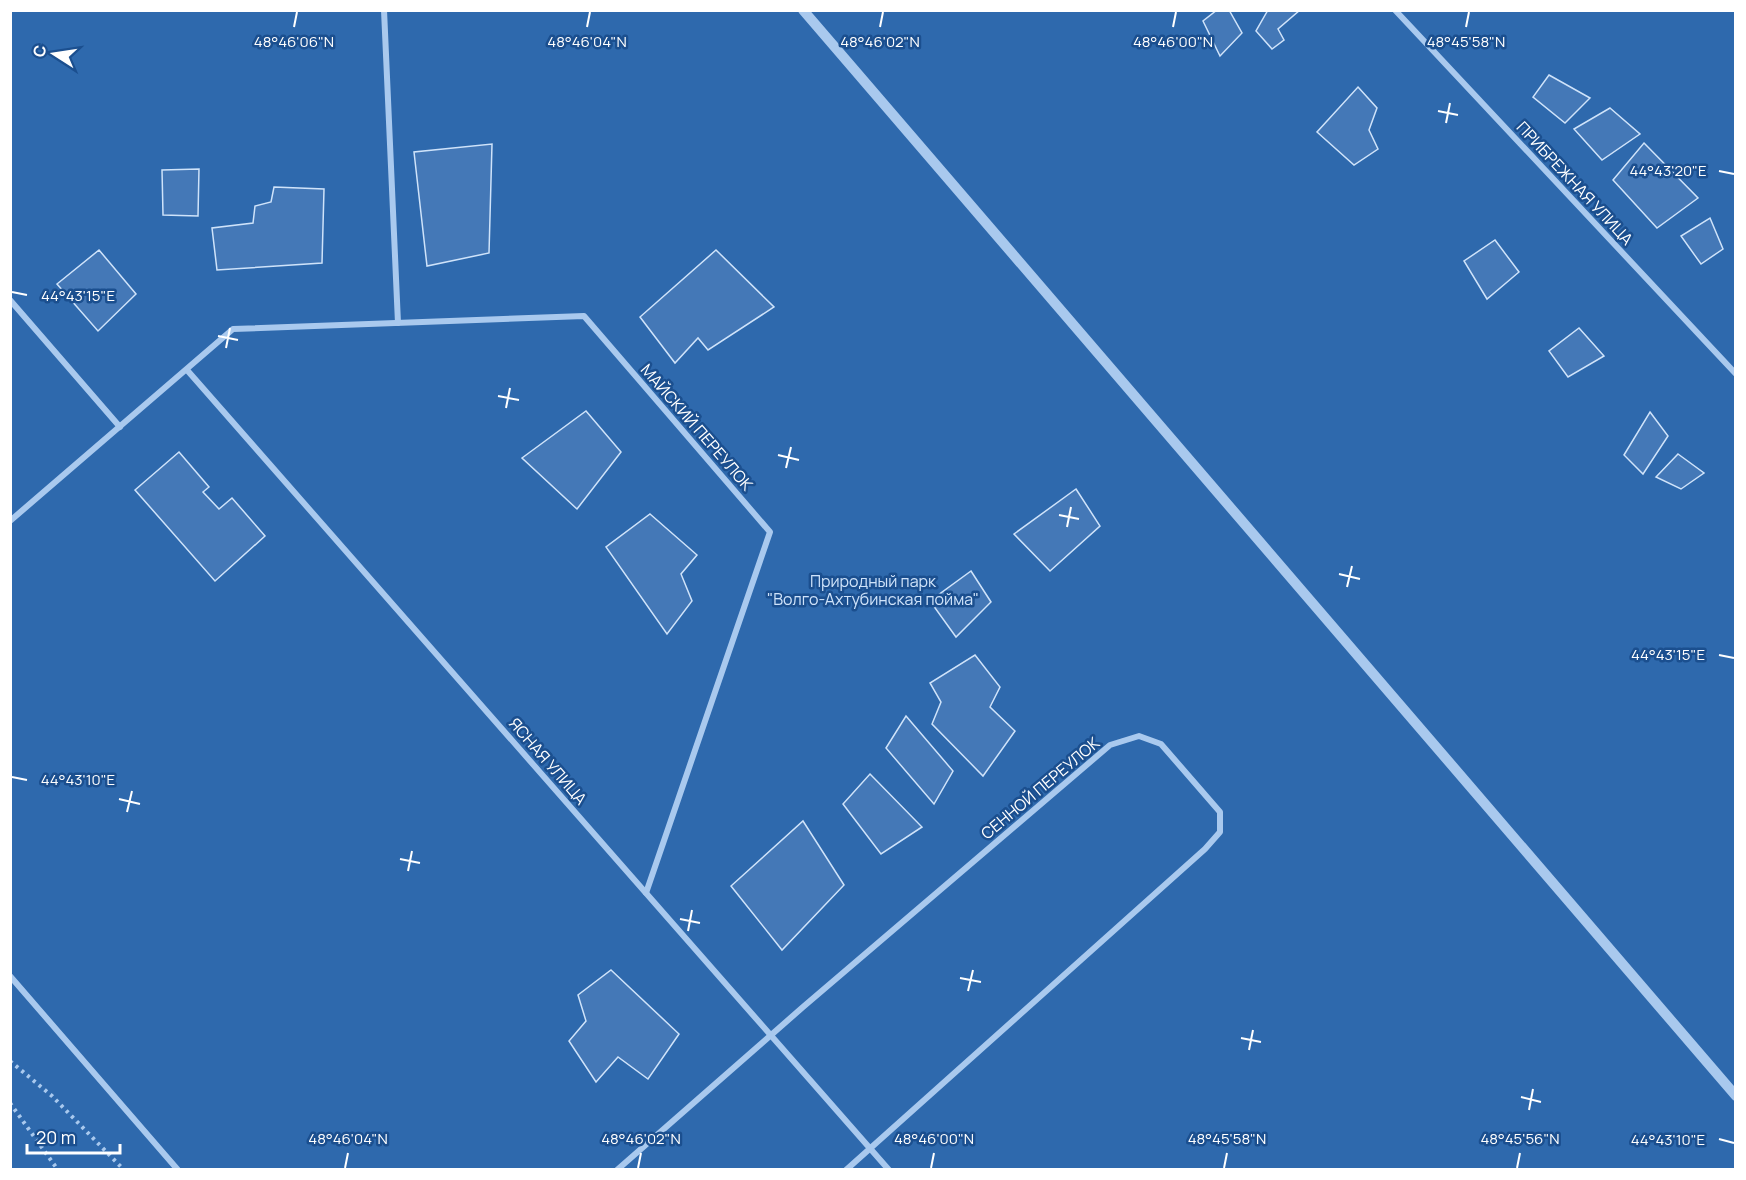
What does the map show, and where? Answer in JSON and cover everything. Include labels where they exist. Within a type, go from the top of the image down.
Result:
[{"type":"street","points":[[384,10],[398,323]]},
{"type":"street","points":[[803,10],[1736,1096]]},
{"type":"street","name":"ПРИБРЕЖНАЯ УЛИЦА","points":[[1395,10],[1736,374]]},
{"type":"street","points":[[10,300],[120,427]]},
{"type":"street","name":"МАЙСКИЙ ПЕРЕУЛОК","points":[[186,370],[233,328],[584,316],[770,532],[646,893]]},
{"type":"street","points":[[10,521],[186,370]]},
{"type":"street","name":"ЯСНАЯ УЛИЦА","points":[[186,370],[889,1170]]},
{"type":"street","name":"СЕННОЙ ПЕРЕУЛОК","points":[[617,1170],[1110,745],[1139,736],[1161,744],[1220,812],[1220,832],[1206,849],[846,1170]]},
{"type":"street","points":[[10,976],[178,1170]]},
{"type":"path","points":[[10,1061],[52,1096],[124,1170]]},
{"type":"path","points":[[10,1103],[58,1170]]},
{"type":"green space","name":"Природный парк \"Волго-Ахтубинская пойма\"","points":[[10,11],[1735,11],[1735,1169],[11,1169]]},
{"type":"building","points":[[1217,10],[1229,10],[1242,33],[1220,56],[1203,21]]},
{"type":"building","points":[[1268,10],[1300,10],[1278,29],[1284,40],[1272,49],[1256,31]]},
{"type":"building","points":[[1549,75],[1590,98],[1565,123],[1533,97]]},
{"type":"building","points":[[1358,87],[1377,108],[1369,130],[1378,149],[1354,165],[1317,132]]},
{"type":"building","points":[[1610,108],[1640,134],[1602,160],[1574,129]]},
{"type":"building","points":[[1644,143],[1698,198],[1657,228],[1613,180]]},
{"type":"building","points":[[492,144],[489,253],[427,266],[414,152]]},
{"type":"building","points":[[199,169],[198,216],[163,215],[162,170]]},
{"type":"building","points":[[274,187],[324,189],[322,263],[217,270],[212,228],[253,223],[255,206],[271,202]]},
{"type":"building","points":[[1710,218],[1723,249],[1701,264],[1681,236]]},
{"type":"building","points":[[1495,240],[1519,272],[1487,299],[1464,261]]},
{"type":"building","points":[[99,250],[136,294],[98,331],[57,284]]},
{"type":"building","points":[[716,250],[774,307],[708,350],[698,338],[675,363],[640,317]]},
{"type":"building","points":[[1579,328],[1604,356],[1568,377],[1549,351]]},
{"type":"building","points":[[586,411],[621,452],[577,509],[522,458]]},
{"type":"building","points":[[1650,412],[1668,436],[1643,474],[1624,455]]},
{"type":"building","points":[[179,452],[209,487],[203,492],[219,509],[232,498],[265,536],[215,581],[135,490]]},
{"type":"building","points":[[1678,454],[1704,473],[1681,489],[1656,477]]},
{"type":"building","points":[[1076,489],[1100,526],[1050,571],[1014,534]]},
{"type":"building","points":[[650,514],[697,555],[681,574],[692,601],[667,634],[606,547]]},
{"type":"building","points":[[971,571],[991,602],[956,637],[930,601]]},
{"type":"building","points":[[975,655],[1000,687],[990,707],[1015,731],[983,776],[932,724],[941,702],[930,683]]},
{"type":"building","points":[[906,716],[953,771],[934,804],[886,748]]},
{"type":"building","points":[[870,774],[922,827],[881,854],[843,804]]},
{"type":"building","points":[[803,821],[844,885],[782,950],[731,886]]},
{"type":"building","points":[[611,970],[679,1034],[648,1079],[618,1057],[596,1082],[569,1041],[586,1021],[578,995]]}]
